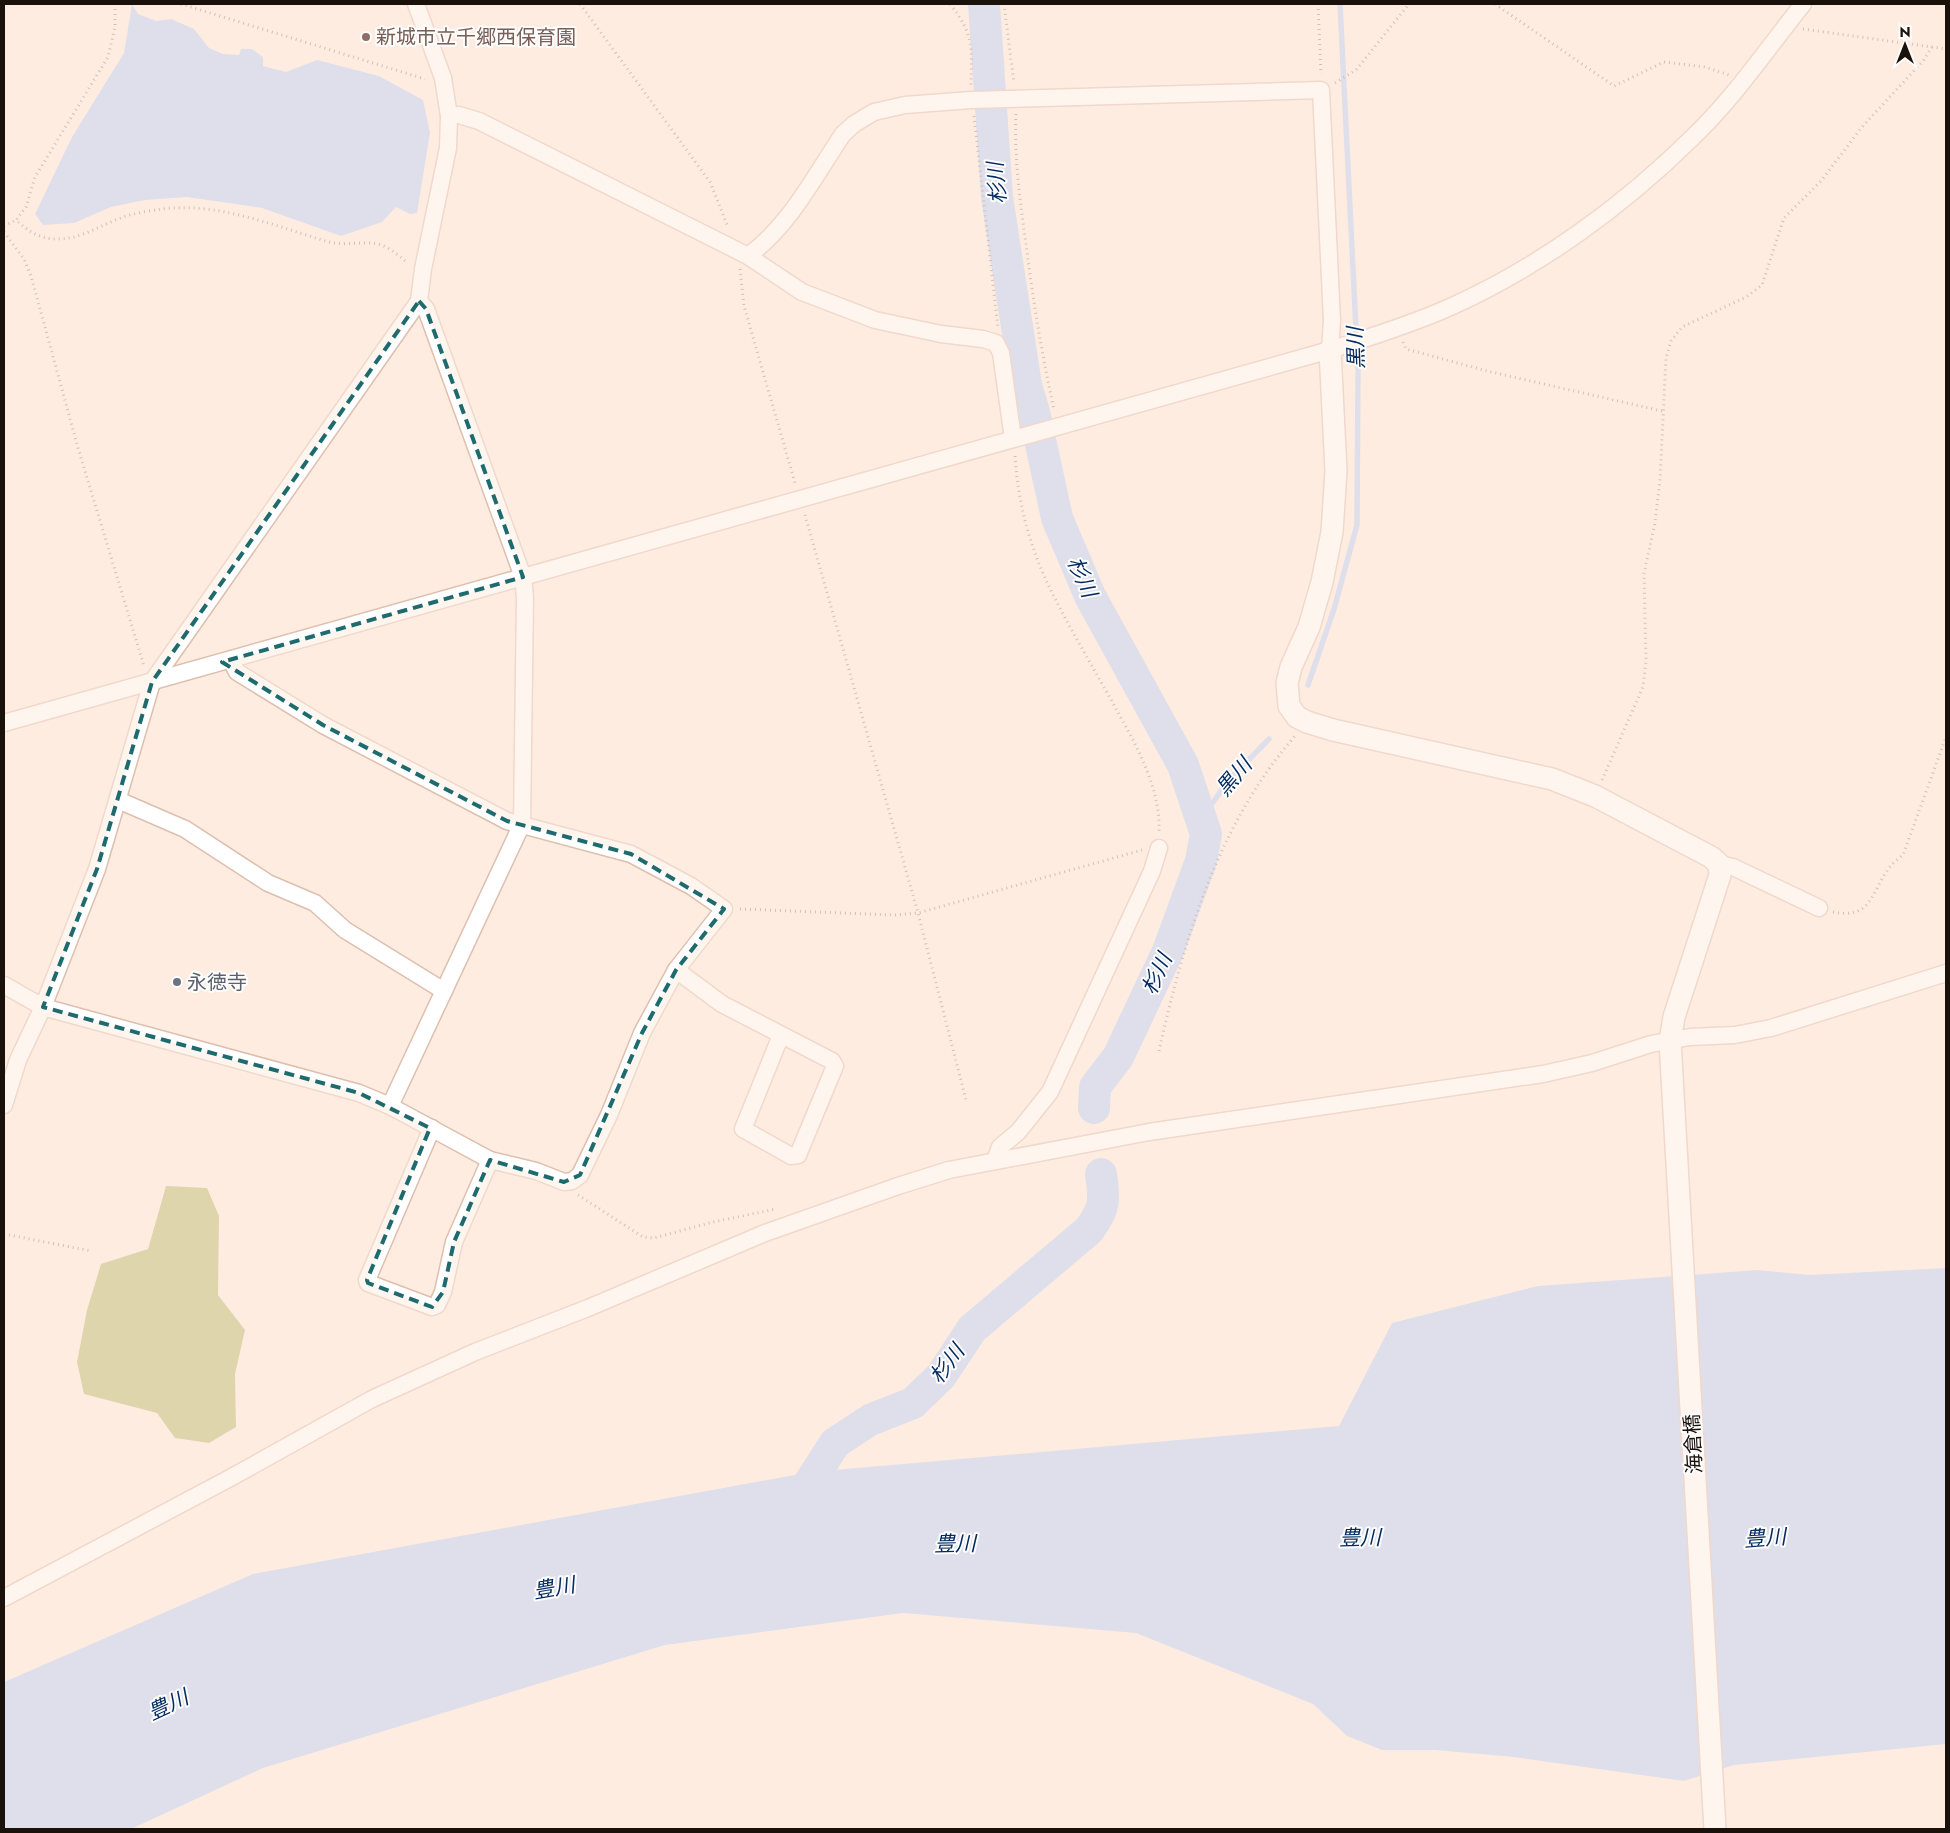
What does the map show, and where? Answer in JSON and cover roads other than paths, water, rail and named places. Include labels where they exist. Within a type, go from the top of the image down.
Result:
[{"type":"street","points":[[4,1105],[18,1060],[43,1007],[97,869],[152,682],[419,301],[423,269],[448,148],[449,116],[443,78],[416,4]]},
{"type":"street","points":[[4,723],[1336,348],[1397,328],[1448,308],[1518,271],[1585,229],[1641,184],[1693,138],[1744,80],[1803,4]]},
{"type":"street","points":[[748,256],[763,244],[790,215],[843,134],[854,124],[874,112],[905,105],[975,100],[1327,87],[1332,320],[1336,348],[1336,471],[1332,532],[1322,582],[1309,627],[1291,667],[1287,683],[1289,706],[1297,717],[1307,722],[1434,754],[1552,779],[1595,796],[1711,857],[1719,864],[1733,867],[1818,908]]},
{"type":"street","points":[[449,116],[459,115],[479,121],[748,256],[802,292],[875,320],[941,334],[996,342],[1001,353],[1018,438]]},
{"type":"street","points":[[390,1106],[522,824],[525,597],[523,577],[426,309],[419,301]]},
{"type":"street","points":[[4,985],[43,1007],[359,1093],[390,1106],[490,1160],[536,1171],[564,1182],[572,1181],[580,1175],[609,1115],[642,1033],[676,970],[724,909],[691,886],[631,854],[522,824],[507,822],[323,725],[237,672],[231,660]]},
{"type":"street","points":[[118,800],[185,829],[256,876],[315,903],[344,930],[444,991]]},
{"type":"street","points":[[995,1161],[1000,1148],[1018,1132],[1050,1092],[1148,880],[1159,848]]},
{"type":"street","name":"海倉橋","points":[[1715,1829],[1670,1049],[1674,1017],[1720,875],[1719,864]]},
{"type":"street","points":[[676,970],[722,1004],[832,1061],[835,1066],[798,1155],[791,1156],[743,1129],[781,1035]]},
{"type":"street","points":[[4,1598],[224,1482],[372,1399],[475,1352],[588,1308],[765,1233],[898,1186],[950,1170],[1149,1132],[1543,1074],[1592,1063],[1650,1044],[1670,1049],[1771,1028],[1946,973]]},
{"type":"street","points":[[432,1128],[375,1262],[368,1284],[432,1307],[437,1305],[443,1292],[454,1242],[490,1160]]},
{"type":"water","points":[[132,4],[138,14],[156,21],[171,19],[194,29],[209,48],[223,54],[239,55],[241,49],[252,49],[263,57],[263,66],[286,72],[317,60],[379,76],[423,100],[430,133],[417,213],[410,214],[396,207],[382,222],[341,236],[262,208],[187,197],[145,200],[111,207],[74,223],[43,225],[35,214],[72,137],[124,53]]},
{"type":"water","name":"豊川","points":[[1946,1268],[1946,1744],[1734,1765],[1684,1781],[1514,1757],[1435,1750],[1382,1750],[1347,1736],[1313,1704],[1136,1633],[903,1613],[665,1645],[263,1768],[131,1829],[4,1829],[4,1682],[253,1574],[811,1472],[1339,1426],[1392,1323],[1538,1286],[1758,1270],[1809,1275]]},
{"type":"waterway","name":"杉川","points":[[984,4],[997,197],[1026,385],[1034,412],[1057,518],[1090,596],[1183,765],[1206,834],[1201,861],[1168,951],[1118,1057],[1095,1087],[1094,1108]]},
{"type":"waterway","name":"黒川","points":[[1308,685],[1334,609],[1357,525],[1358,370],[1340,4]]},
{"type":"waterway","name":"黒川","points":[[1202,818],[1228,781],[1269,739]]},
{"type":"waterway","name":"杉川","points":[[797,1510],[801,1496],[835,1443],[870,1420],[913,1403],[941,1376],[972,1329],[1089,1230],[1101,1210],[1103,1198],[1101,1174]]},
{"type":"place","name":"新城市立千郷西保育園","points":[[366,37]]},
{"type":"place","name":"永徳寺","points":[[177,982]]}]
